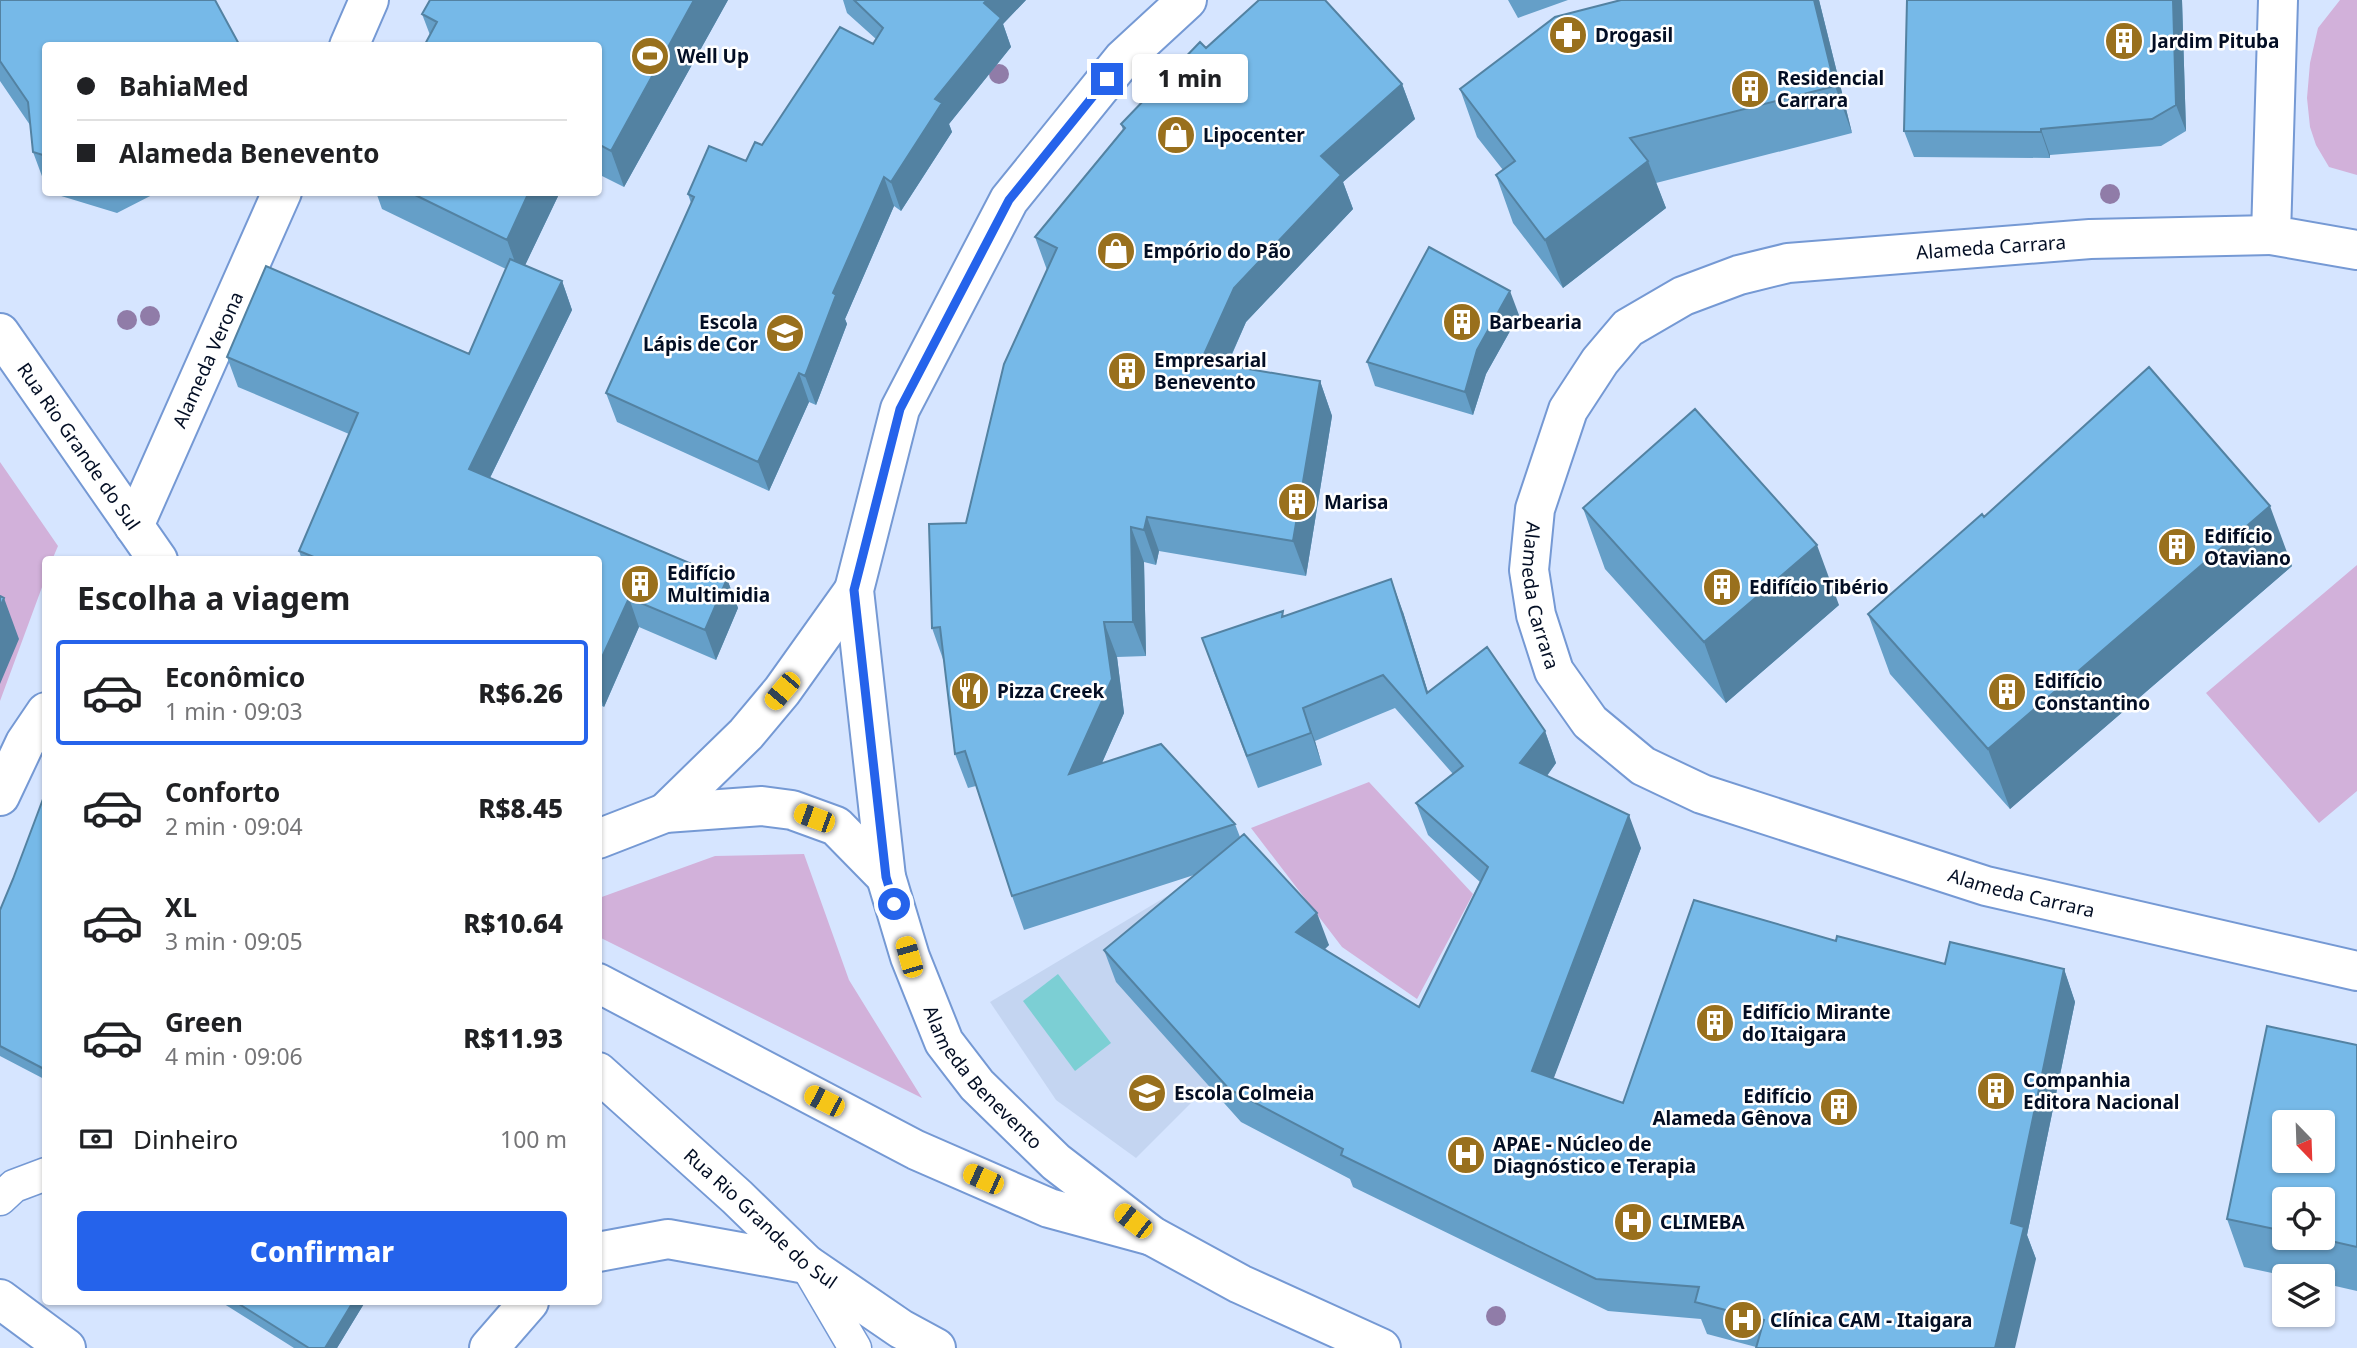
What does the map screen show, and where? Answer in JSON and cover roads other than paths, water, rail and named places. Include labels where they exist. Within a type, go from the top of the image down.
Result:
[{"type":"street","points":[[351,42],[369,0]]},
{"type":"street","name":"Alameda Benevento","points":[[1187,0],[1123,59],[1009,200],[900,409],[854,590],[886,877],[909,957],[944,1042],[977,1085],[1056,1162],[1152,1236],[1240,1284],[1381,1348]]},
{"type":"street","points":[[2271,235],[2280,2]]},
{"type":"street","name":"Alameda Verona","points":[[134,526],[280,196]]},
{"type":"street","name":"Alameda Carrara","points":[[2357,250],[2271,235],[2090,239],[1788,263],[1739,275],[1683,296],[1628,328],[1600,361],[1569,410],[1535,509],[1529,570],[1536,615],[1554,671],[1590,722],[1643,766],[1702,794],[1986,886],[2357,971]]},
{"type":"street","name":"Rua Rio Grande do Sul","points":[[0,332],[155,556]]},
{"type":"street","points":[[665,813],[746,734],[782,691],[854,590]]},
{"type":"street","points":[[0,796],[25,743],[42,718]]},
{"type":"street","points":[[602,837],[665,813],[762,806],[792,810],[836,826],[886,877]]},
{"type":"street","points":[[602,985],[916,1150],[1049,1208],[1152,1236]]},
{"type":"street","name":"Rua Rio Grande do Sul","points":[[602,1079],[737,1196],[806,1264],[901,1329],[936,1348]]},
{"type":"street","points":[[602,1251],[668,1238],[806,1264]]},
{"type":"street","points":[[0,1299],[51,1341]]},
{"type":"street","points":[[489,1348],[526,1305]]},
{"type":"lane","points":[[0,1199],[14,1186],[42,1176]]},
{"type":"lane","points":[[806,1264],[856,1348]]},
{"type":"place","name":"Drogasil","points":[[1568,35]]},
{"type":"place","name":"Jardim Pituba","points":[[2124,41]]},
{"type":"place","name":"Well Up","points":[[650,56]]},
{"type":"place","name":"Residencial Carrara","points":[[1750,89]]},
{"type":"place","name":"Lipocenter","points":[[1176,135]]},
{"type":"place","name":"Empório do Pão","points":[[1116,251]]},
{"type":"place","name":"Barbearia","points":[[1462,322]]},
{"type":"place","name":"Escola Lápis de Cor","points":[[785,333]]},
{"type":"place","name":"Empresarial Benevento","points":[[1127,371]]},
{"type":"place","name":"Marisa","points":[[1297,502]]},
{"type":"place","name":"Edifício Otaviano","points":[[2177,547]]},
{"type":"place","name":"Edifício Multimidia","points":[[640,584]]},
{"type":"place","name":"Edifício Tibério","points":[[1722,587]]},
{"type":"place","name":"Pizza Creek","points":[[970,691]]},
{"type":"place","name":"Edifício Constantino","points":[[2007,692]]},
{"type":"place","name":"Edifício Mirante do Itaigara","points":[[1715,1023]]},
{"type":"place","name":"Companhia Editora Nacional","points":[[1996,1091]]},
{"type":"place","name":"Escola Colmeia","points":[[1147,1093]]},
{"type":"place","name":"Edifício Alameda Gênova","points":[[1839,1107]]},
{"type":"place","name":"APAE - Núcleo de Diagnóstico e Terapia","points":[[1466,1155]]},
{"type":"place","name":"CLIMEBA","points":[[1633,1222]]},
{"type":"place","name":"Clínica CAM - Itaigara","points":[[1743,1320]]}]
